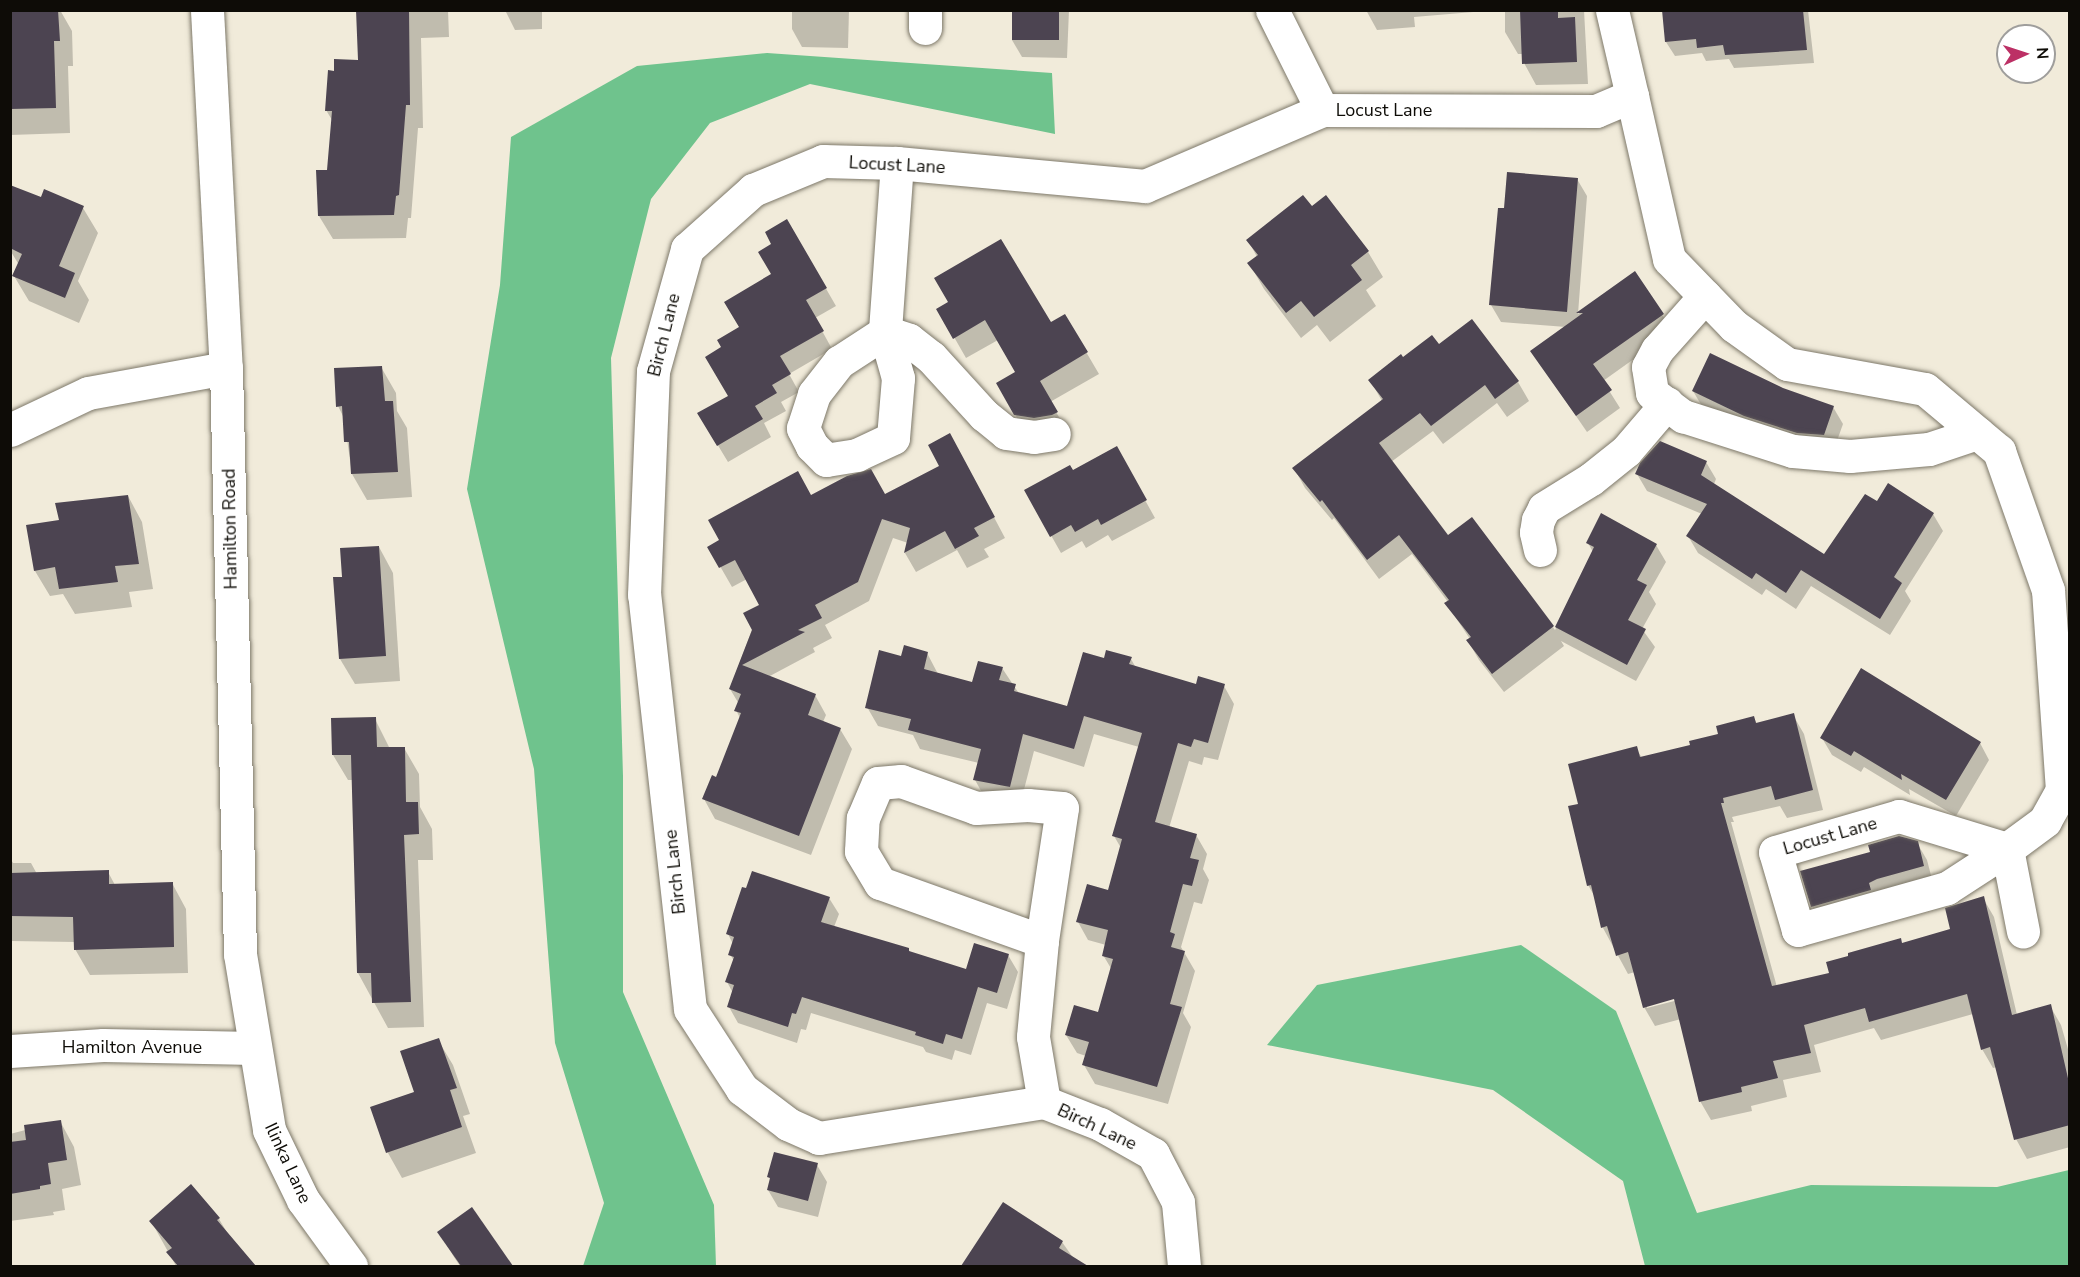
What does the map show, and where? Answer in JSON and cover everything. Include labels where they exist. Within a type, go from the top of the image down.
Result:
[{"type":"street","name":"Hamilton Road","points":[[207,10],[226,368],[240,954],[254,1048]]},
{"type":"street","points":[[1272,10],[1322,110]]},
{"type":"street","points":[[1612,10],[1632,96]]},
{"type":"street","name":"Locust Lane","points":[[823,161],[897,163],[1145,186],[1322,110],[1596,111],[1632,96],[1669,259],[1734,326],[1787,364],[1925,389],[1999,451],[2048,590],[2062,790],[2045,821],[2007,849],[1947,888],[1798,930],[1775,852],[1899,816],[2007,849]]},
{"type":"street","name":"Birch Lane","points":[[823,161],[753,190],[687,249],[652,371],[644,596],[690,1009],[742,1089],[788,1124],[819,1138],[1044,1102],[1100,1124],[1153,1154],[1178,1202],[1184,1266]]},
{"type":"street","points":[[897,163],[885,332],[909,340],[931,357],[984,415],[1006,432],[1034,437],[1054,434]]},
{"type":"street","points":[[1705,296],[1657,350],[1648,367],[1652,393],[1683,416],[1793,452],[1850,456],[1929,449],[1977,433]]},
{"type":"street","points":[[10,430],[88,393],[226,368]]},
{"type":"street","points":[[1540,550],[1536,532],[1538,520],[1544,508],[1591,479],[1626,451],[1667,403]]},
{"type":"street","points":[[1042,941],[880,883],[861,851],[863,818],[878,783],[901,781],[975,808],[1028,805],[1062,808],[1042,941],[1033,1037],[1044,1102]]},
{"type":"street","points":[[2007,849],[2023,931]]},
{"type":"street","name":"Hamilton Avenue","points":[[10,1051],[103,1045],[254,1048]]},
{"type":"street","name":"Ilinka Lane","points":[[254,1048],[269,1130],[303,1200],[351,1266]]},
{"type":"green space","points":[[767,53],[1052,73],[1055,134],[810,84],[710,123],[651,199],[611,358],[623,776],[623,992],[714,1205],[716,1266],[583,1266],[604,1203],[555,1043],[534,769],[467,489],[500,285],[511,137],[637,66]]},
{"type":"green space","points":[[1521,945],[1616,1011],[1697,1213],[1811,1185],[1997,1187],[2069,1170],[2069,1266],[1645,1266],[1623,1181],[1493,1090],[1267,1045],[1317,985]]},
{"type":"building","points":[[10,10],[58,10],[60,41],[54,41],[56,108],[10,109]]},
{"type":"building","points":[[356,10],[409,10],[410,105],[406,105],[399,195],[396,196],[394,215],[318,216],[316,170],[327,170],[332,111],[325,111],[328,70],[334,71],[334,59],[358,60]]},
{"type":"building","points":[[1012,10],[1059,10],[1059,40],[1012,40]]},
{"type":"building","points":[[1520,10],[1558,10],[1558,18],[1575,17],[1577,62],[1522,64]]},
{"type":"building","points":[[1662,10],[1803,10],[1807,50],[1725,55],[1723,45],[1697,48],[1696,39],[1665,42]]},
{"type":"building","points":[[1507,172],[1578,178],[1567,312],[1489,305],[1498,208],[1504,208]]},
{"type":"building","points":[[10,185],[41,197],[44,189],[84,206],[59,266],[75,273],[65,298],[12,276],[22,254],[10,248]]},
{"type":"building","points":[[1303,195],[1312,206],[1326,195],[1369,251],[1351,265],[1362,280],[1314,317],[1301,301],[1286,313],[1247,263],[1258,255],[1246,240]]},
{"type":"building","points":[[787,219],[827,288],[806,300],[824,331],[780,356],[791,374],[772,385],[777,393],[755,406],[763,419],[717,446],[697,413],[728,396],[705,357],[721,347],[717,340],[739,327],[724,302],[771,274],[758,252],[771,244],[765,232]]},
{"type":"building","points":[[1001,239],[1051,322],[1065,314],[1088,352],[1040,381],[1058,412],[1052,415],[1034,418],[1014,415],[996,383],[1015,372],[985,320],[953,339],[936,309],[948,302],[934,278]]},
{"type":"building","points":[[1635,271],[1664,314],[1593,364],[1612,390],[1576,416],[1530,351],[1583,313],[1576,313]]},
{"type":"building","points":[[1472,319],[1519,381],[1495,399],[1485,385],[1431,426],[1420,413],[1379,443],[1448,535],[1472,517],[1554,626],[1492,674],[1466,640],[1471,637],[1444,603],[1449,600],[1399,535],[1367,560],[1322,500],[1320,502],[1292,468],[1383,399],[1368,380],[1401,354],[1403,357],[1432,335],[1439,344]]},
{"type":"building","points":[[1710,353],[1783,388],[1834,406],[1824,435],[1797,433],[1744,416],[1692,391]]},
{"type":"building","points":[[382,366],[385,401],[393,401],[398,472],[351,474],[349,442],[344,442],[342,406],[336,407],[334,368]]},
{"type":"building","points":[[950,433],[995,517],[974,528],[979,536],[955,549],[945,531],[904,553],[910,528],[882,519],[858,582],[815,605],[822,618],[798,630],[805,632],[742,665],[816,694],[808,715],[841,728],[799,836],[702,799],[712,775],[716,777],[741,713],[734,711],[741,694],[729,689],[752,630],[743,613],[759,605],[735,560],[719,568],[707,547],[719,540],[708,520],[798,471],[811,495],[847,476],[871,469],[885,494],[939,466],[928,445]]},
{"type":"building","points":[[1660,441],[1707,461],[1701,475],[1824,554],[1865,494],[1877,501],[1888,483],[1934,513],[1894,577],[1902,583],[1880,619],[1801,570],[1786,593],[1756,573],[1752,579],[1686,536],[1707,504],[1635,474],[1640,463]]},
{"type":"building","points":[[1117,446],[1147,500],[1101,525],[1098,519],[1075,532],[1071,525],[1050,537],[1024,490],[1070,465],[1073,470]]},
{"type":"building","points":[[128,495],[139,564],[115,566],[118,582],[59,589],[55,567],[34,571],[26,525],[59,520],[55,503]]},
{"type":"building","points":[[1601,513],[1657,544],[1637,580],[1647,585],[1628,620],[1646,629],[1627,665],[1555,627],[1594,547],[1586,543]]},
{"type":"building","points":[[379,546],[386,656],[339,659],[333,577],[342,577],[340,548]]},
{"type":"building","points":[[904,645],[928,652],[924,669],[972,682],[978,661],[1003,667],[999,680],[1016,684],[1014,691],[1067,706],[1083,652],[1104,658],[1106,650],[1132,657],[1129,664],[1196,684],[1198,676],[1225,684],[1208,743],[1194,739],[1191,747],[1178,743],[1155,822],[1197,834],[1190,858],[1199,860],[1192,886],[1183,884],[1170,932],[1175,934],[1171,947],[1185,951],[1170,1004],[1182,1007],[1157,1087],[1082,1065],[1089,1042],[1065,1035],[1074,1005],[1098,1012],[1113,959],[1102,956],[1108,930],[1076,922],[1087,884],[1108,890],[1122,839],[1112,836],[1142,733],[1084,716],[1074,749],[1023,734],[1010,787],[973,780],[981,749],[908,730],[911,719],[865,708],[879,650],[901,656]]},
{"type":"building","points":[[1861,668],[1981,742],[1946,800],[1901,774],[1902,780],[1854,751],[1851,756],[1820,738]]},
{"type":"building","points":[[1794,713],[1813,790],[1775,800],[1771,786],[1723,798],[1724,803],[1721,803],[1772,986],[1829,973],[1826,962],[1848,956],[1848,953],[1901,938],[1902,943],[1950,929],[1945,908],[1984,896],[2012,1015],[2051,1004],[2070,1087],[2070,1125],[2014,1140],[1990,1047],[1981,1050],[1967,994],[1869,1022],[1865,1008],[1804,1025],[1811,1053],[1773,1061],[1778,1078],[1741,1087],[1742,1092],[1699,1102],[1674,999],[1643,1008],[1628,952],[1616,956],[1607,926],[1601,928],[1591,885],[1587,886],[1568,806],[1578,804],[1568,764],[1637,746],[1640,757],[1690,745],[1689,741],[1718,734],[1716,726],[1754,716],[1756,723]]},
{"type":"building","points":[[376,717],[377,747],[405,747],[406,802],[418,802],[419,834],[404,835],[411,1002],[372,1003],[371,973],[357,973],[351,755],[332,755],[331,718]]},
{"type":"building","points":[[1899,836],[1918,841],[1924,866],[1877,879],[1869,883],[1871,890],[1811,907],[1800,871],[1870,852],[1868,845]]},
{"type":"building","points":[[109,870],[109,884],[173,882],[174,947],[74,950],[73,917],[10,916],[10,873]]},
{"type":"building","points":[[752,871],[830,897],[821,922],[909,948],[909,951],[966,969],[974,943],[1009,954],[997,993],[978,987],[962,1039],[946,1034],[943,1044],[915,1035],[916,1032],[802,997],[796,1014],[792,1013],[788,1027],[727,1007],[734,985],[725,982],[734,957],[728,955],[734,937],[726,934],[742,887],[746,888]]},
{"type":"building","points":[[439,1038],[457,1088],[450,1090],[462,1127],[386,1153],[370,1107],[414,1092],[400,1051]]},
{"type":"building","points":[[61,1120],[67,1160],[48,1163],[51,1184],[40,1186],[40,1189],[10,1194],[10,1142],[26,1140],[24,1125]]},
{"type":"building","points":[[774,1152],[818,1163],[808,1201],[767,1190],[770,1178],[767,1177]]},
{"type":"building","points":[[191,1184],[220,1218],[217,1220],[256,1266],[178,1266],[166,1252],[172,1248],[149,1221]]},
{"type":"building","points":[[1003,1202],[1063,1241],[1059,1248],[1088,1266],[961,1266]]},
{"type":"building","points":[[472,1207],[513,1266],[461,1266],[437,1232]]}]
